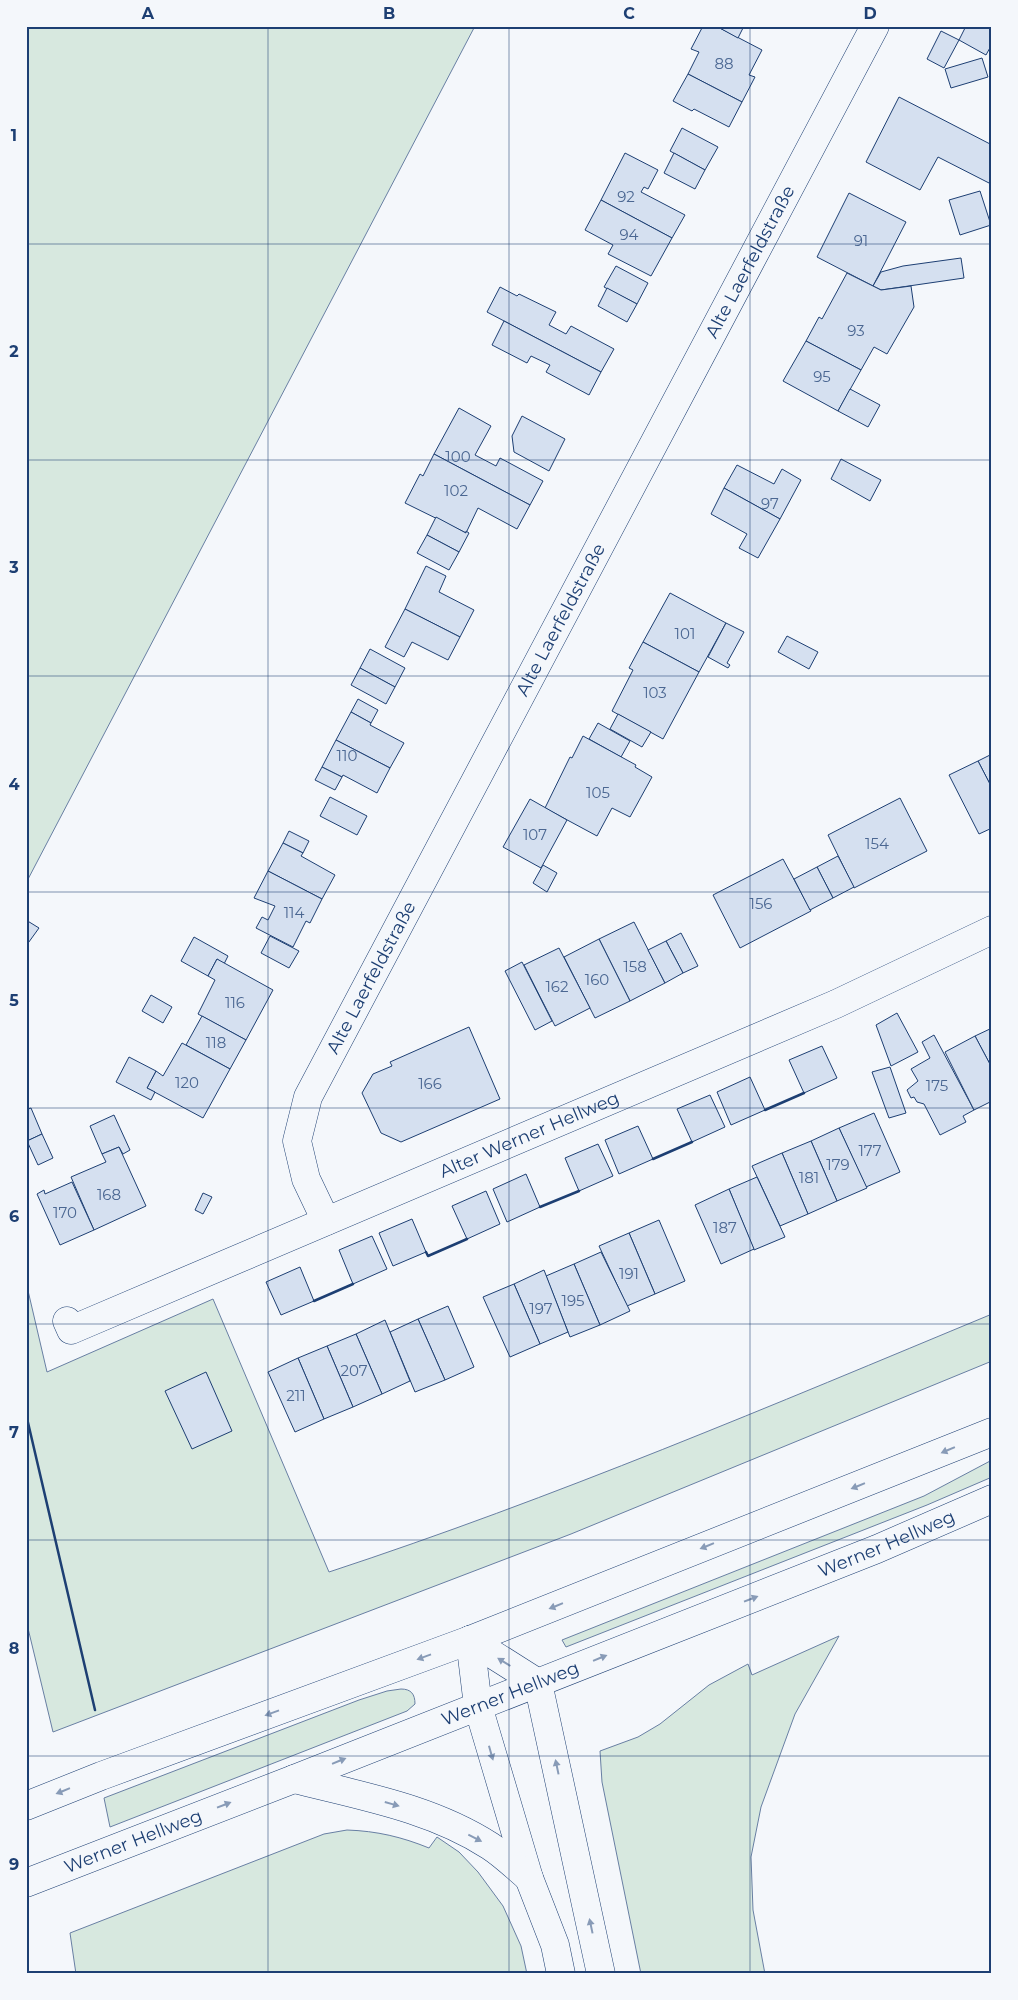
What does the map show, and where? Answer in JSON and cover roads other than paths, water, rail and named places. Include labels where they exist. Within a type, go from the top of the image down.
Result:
[{"type":"main road","name":"Alte Laerfeldstraße","points":[[326,1221],[306,1179],[297,1141],[308,1097],[875,26]]},
{"type":"main road","name":"Alter Werner Hellweg","points":[[67,1321],[71,1330],[836,1004],[992,930]]},
{"type":"main road","points":[[26,1806],[101,1776],[470,1640],[992,1432]]},
{"type":"main road","name":"Werner Hellweg","points":[[26,1882],[294,1779],[877,1549],[992,1499]]},
{"type":"main road","points":[[470,1640],[538,1683],[601,1974]]},
{"type":"main road","points":[[470,1640],[478,1706],[529,1878],[555,1945],[561,1974]]},
{"type":"main road","points":[[294,1779],[431,1815],[491,1846],[529,1878]]}]
